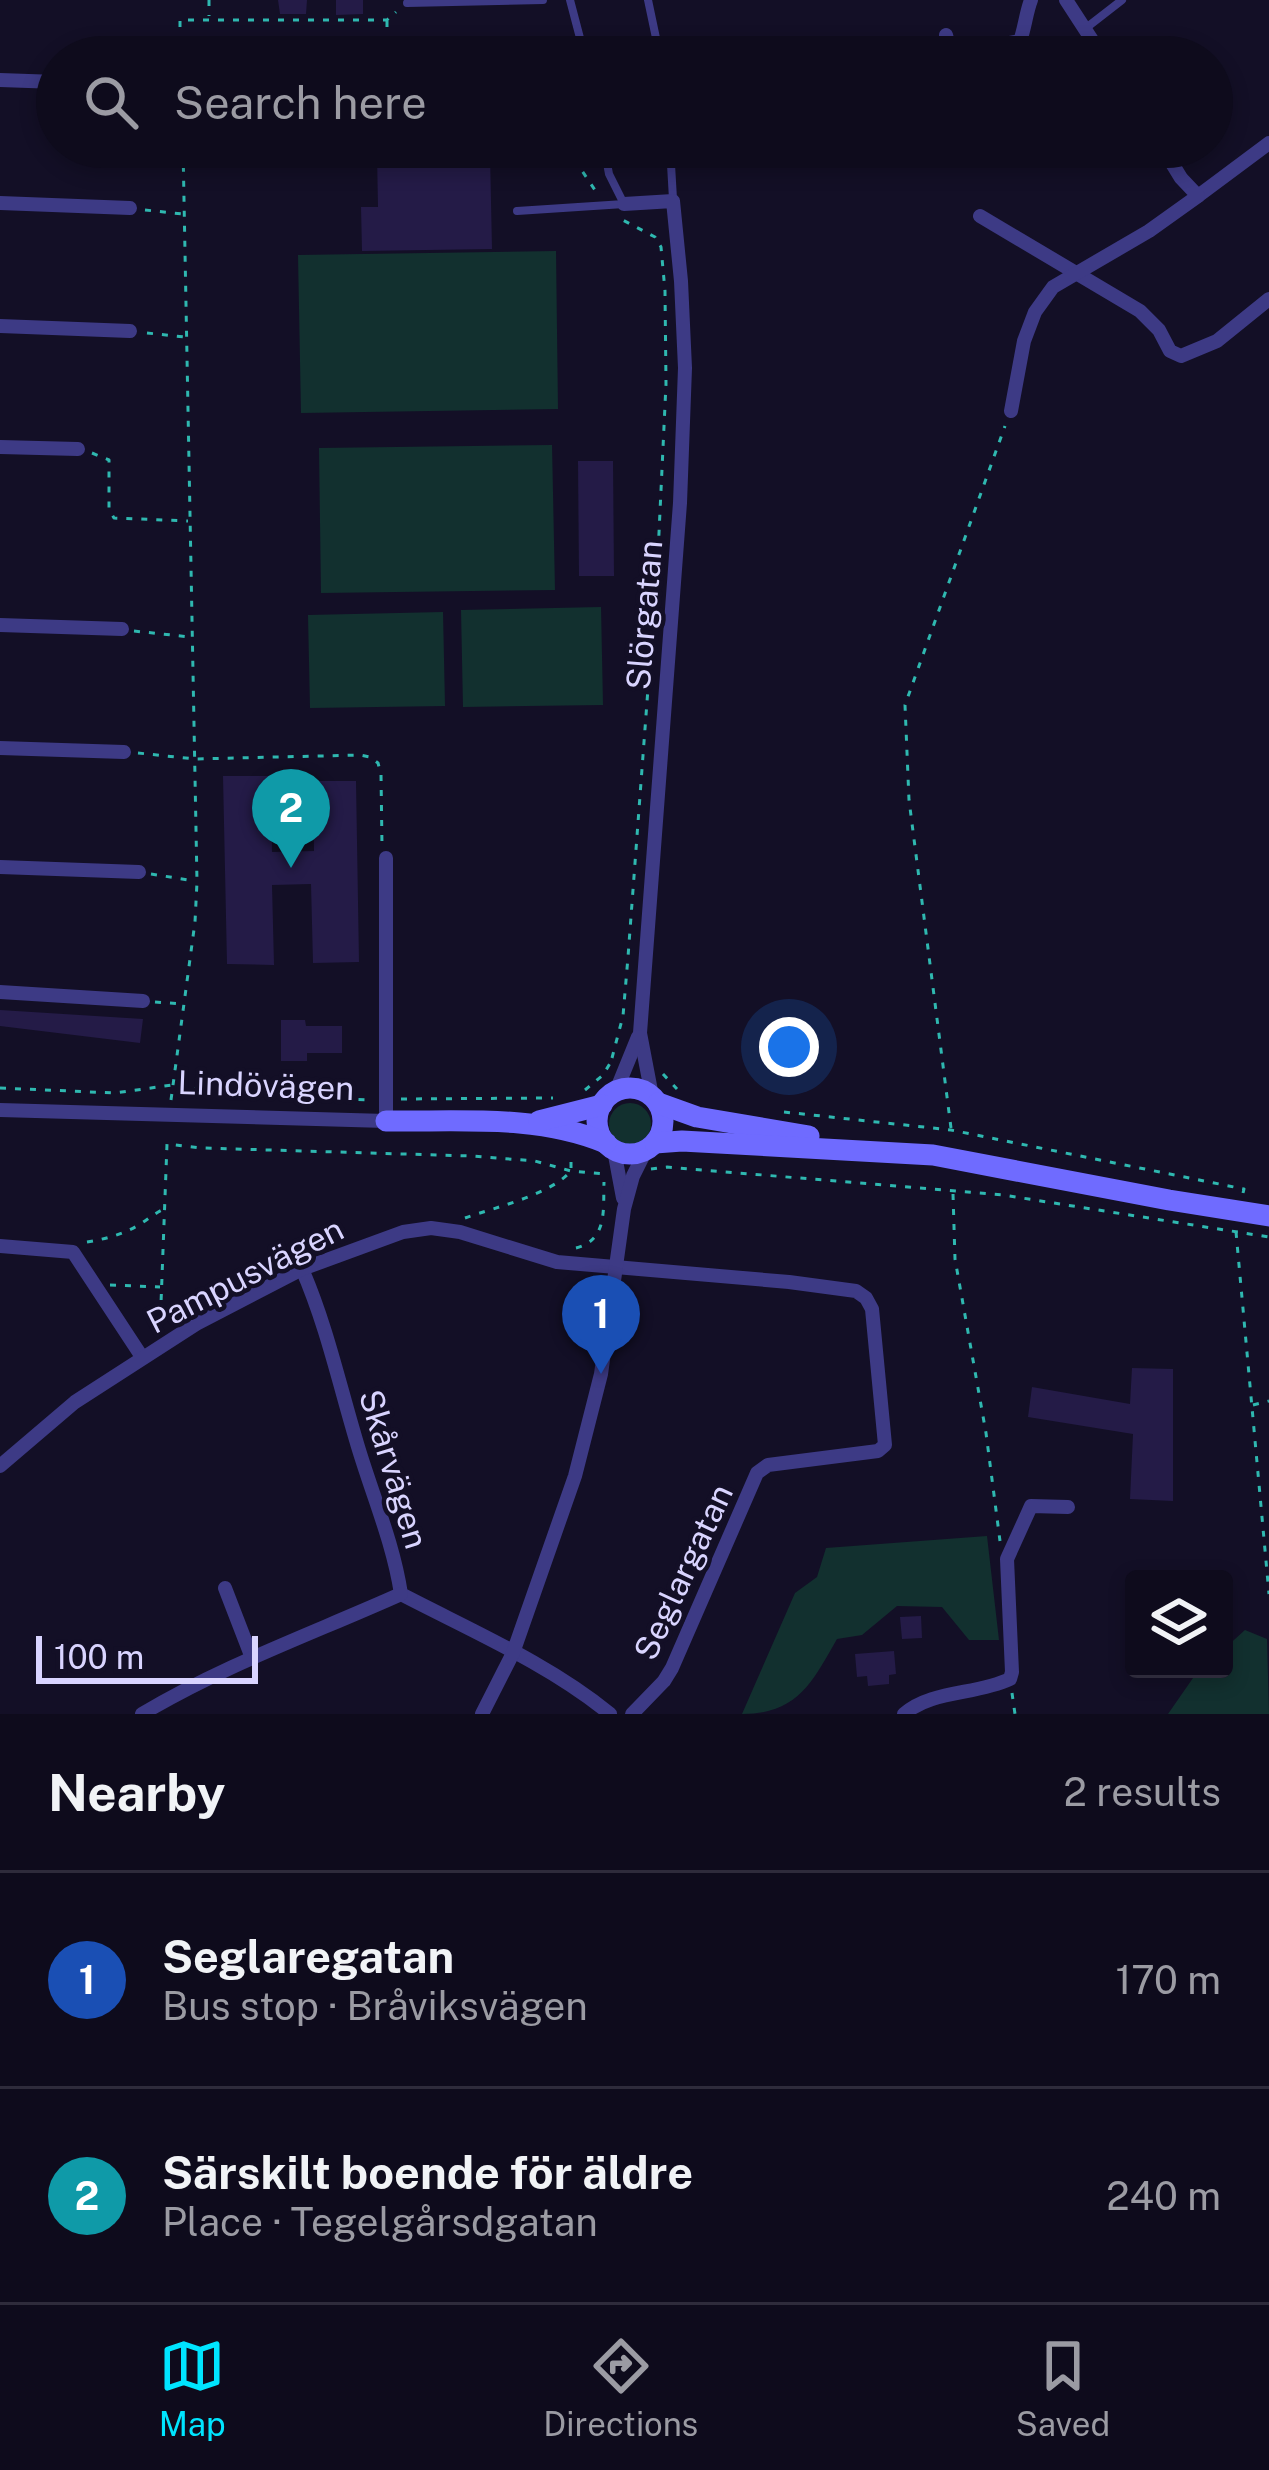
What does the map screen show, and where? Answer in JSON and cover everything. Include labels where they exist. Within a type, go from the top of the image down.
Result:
[{"type":"main road","points":[[610,1147],[597,1123],[609,1098],[635,1088],[697,1117],[893,1151]]},
{"type":"main road","name":"Lindövägen","points":[[386,1111],[572,1122],[609,1098]]},
{"type":"main road","points":[[651,1147],[663,1124],[655,1099]]},
{"type":"main road","points":[[572,1122],[624,1154],[682,1141],[893,1151],[1269,1216]]},
{"type":"street","points":[[1022,36],[1031,0]]},
{"type":"street","points":[[1066,0],[1089,36]]},
{"type":"street","points":[[0,80],[36,81]]},
{"type":"street","points":[[1010,410],[1024,341],[1035,312],[1053,286],[1149,231],[1267,149]]},
{"type":"street","points":[[1175,168],[1198,196]]},
{"type":"street","points":[[616,205],[674,201]]},
{"type":"street","name":"Slörgatan","points":[[655,1099],[638,1063],[680,503],[685,368],[674,201]]},
{"type":"street","points":[[0,203],[130,208]]},
{"type":"street","points":[[980,216],[1140,311],[1159,330],[1170,351],[1181,356],[1217,341],[1269,299]]},
{"type":"street","points":[[0,326],[130,331]]},
{"type":"street","points":[[0,447],[78,449]]},
{"type":"street","points":[[0,625],[122,629]]},
{"type":"street","points":[[0,748],[124,752]]},
{"type":"street","points":[[386,858],[386,1111]]},
{"type":"street","points":[[0,867],[140,872]]},
{"type":"street","points":[[0,992],[143,1001]]},
{"type":"street","points":[[609,1098],[638,1063]]},
{"type":"street","name":"Lindövägen","points":[[0,1110],[170,1115],[386,1111]]},
{"type":"street","points":[[610,1147],[624,1210]]},
{"type":"street","points":[[482,1714],[514,1653],[575,1476],[601,1374],[624,1210],[633,1177],[651,1147]]},
{"type":"street","name":"Pampusvägen","points":[[0,1466],[75,1402],[196,1324],[302,1269],[403,1232],[431,1228],[460,1232],[556,1262],[617,1269]]},
{"type":"street","points":[[0,1246],[73,1252],[142,1357]]},
{"type":"street","name":"Skårvägen","points":[[302,1269],[395,1556],[401,1594],[514,1653],[610,1714]]},
{"type":"street","name":"Seglargatan","points":[[617,1269],[856,1291],[872,1309],[886,1436],[878,1451],[768,1466],[757,1473],[672,1668],[632,1714]]},
{"type":"street","points":[[904,1714],[918,1702],[989,1689],[1010,1679],[1007,1559],[1031,1506],[1068,1507]]},
{"type":"street","points":[[225,1588],[252,1658]]},
{"type":"street","points":[[142,1714],[252,1658],[401,1594]]},
{"type":"lane","points":[[407,3],[543,0]]},
{"type":"lane","points":[[570,0],[580,36]]},
{"type":"lane","points":[[648,0],[656,36]]},
{"type":"lane","points":[[1084,28],[1122,0]]},
{"type":"lane","points":[[518,211],[616,205],[608,168]]},
{"type":"lane","name":"Slörgatan","points":[[672,168],[674,201]]},
{"type":"path","points":[[208,0],[209,20]]},
{"type":"path","points":[[179,36],[179,20],[387,20],[407,3]]},
{"type":"path","points":[[387,20],[387,36]]},
{"type":"path","points":[[167,1144],[197,881],[183,168]]},
{"type":"path","points":[[442,1230],[548,1188],[571,1171],[572,1098],[603,1075],[612,1060],[623,1016],[658,554],[665,290],[661,247],[655,237],[621,220],[616,205],[584,168]]},
{"type":"path","points":[[130,208],[184,214]]},
{"type":"path","points":[[130,331],[187,338]]},
{"type":"path","points":[[951,1130],[909,800],[905,705],[1010,410]]},
{"type":"path","points":[[78,449],[109,460],[109,509],[114,518],[190,521]]},
{"type":"path","points":[[122,629],[192,637]]},
{"type":"path","points":[[124,752],[195,759],[370,757],[378,763],[380,774],[386,858]]},
{"type":"path","points":[[140,872],[197,881]]},
{"type":"path","points":[[143,1001],[184,1004]]},
{"type":"path","points":[[612,1060],[661,1071],[685,1097]]},
{"type":"path","points":[[0,1088],[115,1093],[172,1085],[386,1111],[424,1098],[550,1098]]},
{"type":"path","points":[[770,1111],[951,1130],[1244,1190],[1236,1232],[1269,1594]]},
{"type":"path","points":[[954,1190],[955,1259],[1000,1543],[1007,1559]]},
{"type":"path","points":[[73,1252],[82,1243],[113,1237],[166,1209]]},
{"type":"path","points":[[99,1288],[162,1288]]},
{"type":"path","points":[[1252,1405],[1269,1400]]},
{"type":"path","points":[[1010,1679],[1015,1714]]},
{"type":"green space","points":[[556,251],[558,409],[301,413],[298,255]]},
{"type":"green space","points":[[552,445],[555,590],[321,593],[319,448]]},
{"type":"green space","points":[[601,607],[603,705],[463,707],[461,610]]},
{"type":"green space","points":[[443,612],[445,706],[310,708],[308,615]]},
{"type":"green space","points":[[630,1103],[645,1109],[651,1124],[645,1139],[630,1145],[615,1139],[609,1124],[615,1109]]},
{"type":"green space","points":[[987,1536],[999,1640],[969,1640],[942,1607],[897,1606],[862,1635],[837,1639],[810,1682],[790,1702],[761,1713],[742,1714],[795,1593],[817,1577],[826,1548]]},
{"type":"green space","points":[[1245,1630],[1267,1639],[1269,1714],[1168,1714],[1193,1678],[1233,1678],[1233,1641]]},
{"type":"building","points":[[278,0],[307,0],[306,14],[280,14]]},
{"type":"building","points":[[336,0],[363,0],[363,14],[336,15]]},
{"type":"building","points":[[377,168],[490,168],[492,249],[362,251],[361,207],[378,207]]},
{"type":"building","points":[[578,461],[613,461],[614,576],[579,576]]},
{"type":"building","points":[[223,776],[271,776],[272,852],[314,851],[313,781],[356,781],[359,962],[313,963],[311,884],[272,885],[274,965],[227,964]]},
{"type":"building","points":[[0,1010],[143,1019],[140,1043],[0,1026]]},
{"type":"building","points":[[281,1020],[342,1026],[342,1053],[307,1053],[307,1061],[281,1061]]},
{"type":"building","points":[[1132,1368],[1173,1369],[1173,1501],[1130,1499],[1133,1434],[1028,1417],[1032,1387],[1130,1404]]},
{"type":"building","points":[[921,1616],[922,1638],[902,1639],[900,1617]]},
{"type":"building","points":[[894,1651],[896,1674],[889,1675],[889,1684],[868,1686],[867,1676],[857,1677],[855,1654]]},
{"type":"place","name":"Särskilt boende för äldre","points":[[291,868]]},
{"type":"place","name":"Seglaregatan","points":[[601,1374]]}]
